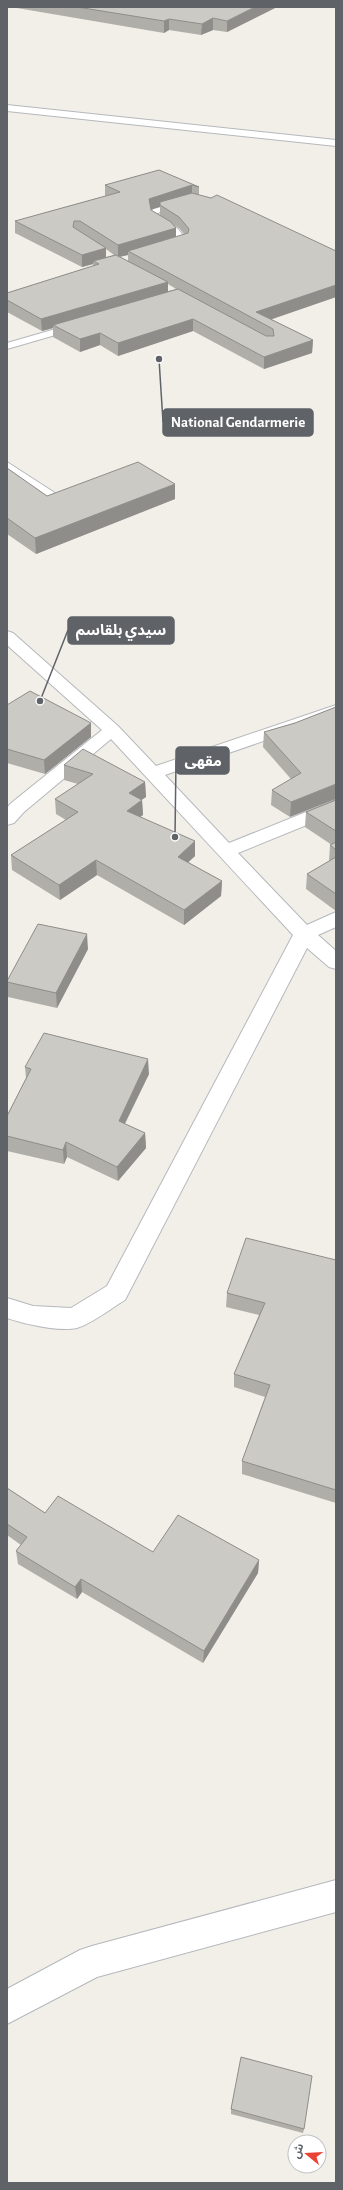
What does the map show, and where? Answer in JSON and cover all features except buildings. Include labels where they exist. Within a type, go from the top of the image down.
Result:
[{"type":"street","points":[[7,108],[336,143]]},
{"type":"street","points":[[7,636],[112,730],[304,934],[336,962]]},
{"type":"street","points":[[154,773],[336,710]]},
{"type":"street","points":[[10,811],[112,730]]},
{"type":"street","points":[[226,851],[336,806]]},
{"type":"street","points":[[7,1308],[34,1316],[75,1318],[116,1293],[304,934],[336,919]]},
{"type":"street","points":[[7,2007],[92,1962],[336,1896]]},
{"type":"lane","points":[[158,250],[184,242],[179,234],[155,218],[154,211],[192,200]]},
{"type":"lane","points":[[7,346],[82,324]]},
{"type":"lane","points":[[7,465],[51,495]]},
{"type":"place","name":"National Gendarmerie","points":[[159,359]]},
{"type":"place","name":"سيدي بلقاسم","points":[[40,701]]},
{"type":"place","name":"مقهى","points":[[175,837]]}]
